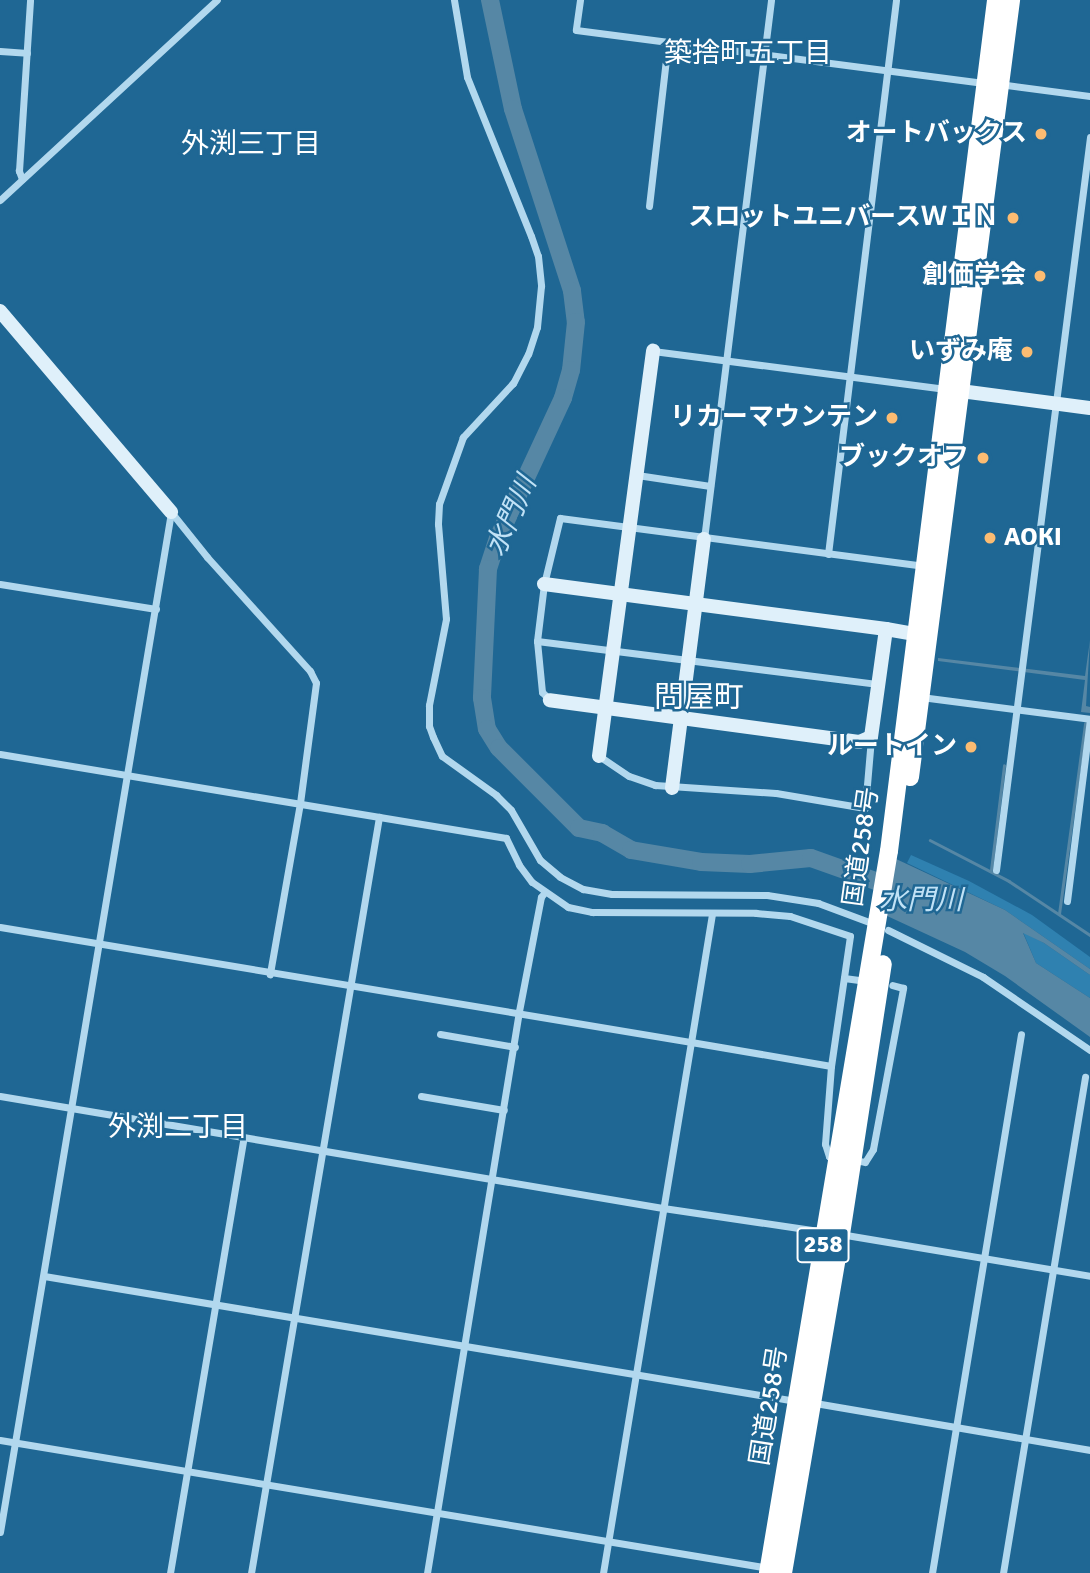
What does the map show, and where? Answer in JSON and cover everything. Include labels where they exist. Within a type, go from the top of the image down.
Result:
[{"type":"highway","name":"国道258号","points":[[894,852],[992,83],[996,0]]},
{"type":"highway","name":"国道258号","points":[[992,83],[1011,0]]},
{"type":"highway","name":"国道258号","points":[[780,1572],[804,1402],[921,697],[924,566],[954,390]]},
{"type":"street","points":[[22,180],[19,171],[30,0]]},
{"type":"street","points":[[0,200],[217,0]]},
{"type":"street","points":[[454,0],[467,77],[531,236],[538,256],[541,286],[537,327],[528,354],[513,383],[463,437],[439,504],[438,524],[446,619],[429,705],[429,726],[442,756],[496,795],[511,810],[540,860],[560,877],[583,889],[612,894],[767,895],[818,903],[883,924],[983,977],[1090,1051]]},
{"type":"street","points":[[580,0],[576,30],[1090,96]]},
{"type":"street","points":[[673,788],[724,360],[771,0]]},
{"type":"street","points":[[828,554],[896,0]]},
{"type":"street","points":[[649,206],[668,43]]},
{"type":"street","points":[[0,51],[27,53]]},
{"type":"street","points":[[996,870],[1090,137]]},
{"type":"street","points":[[0,311],[207,557],[310,671],[316,683],[300,803],[270,974]]},
{"type":"street","points":[[886,629],[871,737],[865,808],[776,793],[673,788],[629,776],[599,756],[653,351],[1090,408]]},
{"type":"street","points":[[636,475],[710,486]]},
{"type":"street","points":[[0,1532],[171,512]]},
{"type":"street","points":[[871,737],[859,742],[550,700],[542,692],[537,641],[544,583],[560,519],[924,566]]},
{"type":"street","points":[[544,583],[695,606],[922,635]]},
{"type":"street","points":[[0,584],[156,609]]},
{"type":"street","points":[[537,641],[878,684]]},
{"type":"street","points":[[921,697],[1090,719],[1067,901]]},
{"type":"street","points":[[0,754],[506,838],[519,865],[544,893],[568,907],[592,912],[790,916],[850,936],[831,1066],[825,1144],[829,1156],[865,1162],[873,1149],[903,988],[892,985]]},
{"type":"street","points":[[251,1573],[379,817]]},
{"type":"street","points":[[426,1573],[519,1011],[541,897],[544,893]]},
{"type":"street","points":[[603,1573],[712,914]]},
{"type":"street","points":[[0,927],[349,987],[519,1011],[831,1066]]},
{"type":"street","points":[[844,978],[859,980]]},
{"type":"street","points":[[440,1034],[515,1047]]},
{"type":"street","points":[[932,1573],[1021,1034]]},
{"type":"street","points":[[1003,1573],[1085,1077]]},
{"type":"street","points":[[421,1096],[504,1110]]},
{"type":"street","points":[[0,1097],[1090,1276]]},
{"type":"street","points":[[170,1573],[244,1138]]},
{"type":"street","points":[[44,1276],[1090,1450]]},
{"type":"street","points":[[0,1440],[267,1483],[780,1572]]},
{"type":"shaded area","points":[[911,855],[969,881],[1032,915],[1090,957],[1090,969],[1005,910],[907,863]]},
{"type":"shaded area","points":[[1023,932],[1090,975],[1090,998],[1036,963]]},
{"type":"water","points":[[1090,640],[1086,706],[1090,707],[1090,713],[1081,712],[1085,680],[938,661],[938,658],[1085,676]]},
{"type":"water","name":"水門川","points":[[894,858],[1005,910],[1090,969],[1090,975],[1044,943],[1023,933],[1036,963],[1090,998],[1090,1037],[1005,976],[965,952],[885,915]]},
{"type":"waterway","name":"水門川","points":[[490,0],[513,109],[572,291],[576,322],[571,370],[563,398],[498,538],[488,569],[482,698],[487,729],[499,748],[579,828],[602,833],[631,850],[701,862],[750,864],[811,858],[898,889]]},
{"type":"waterway","points":[[1059,914],[1085,724]]},
{"type":"waterway","points":[[991,870],[1004,766]]},
{"type":"waterway","points":[[930,840],[1009,881],[1090,935]]},
{"type":"place","name":"オートバックス","points":[[1041,134]]},
{"type":"place","name":"スロットユニバースＷＩＮ","points":[[1013,218]]},
{"type":"place","name":"創価学会","points":[[1040,276]]},
{"type":"place","name":"いずみ庵","points":[[1027,352]]},
{"type":"place","name":"リカーマウンテン","points":[[892,418]]},
{"type":"place","name":"ブックオフ","points":[[983,458]]},
{"type":"place","name":"AOKI","points":[[990,538]]},
{"type":"place","name":"ルートイン","points":[[971,747]]},
{"type":"district","name":"築捨町五丁目","points":[[748,53]]},
{"type":"district","name":"外渕三丁目","points":[[251,144]]},
{"type":"district","name":"問屋町","points":[[699,698]]},
{"type":"district","name":"外渕二丁目","points":[[178,1127]]}]
